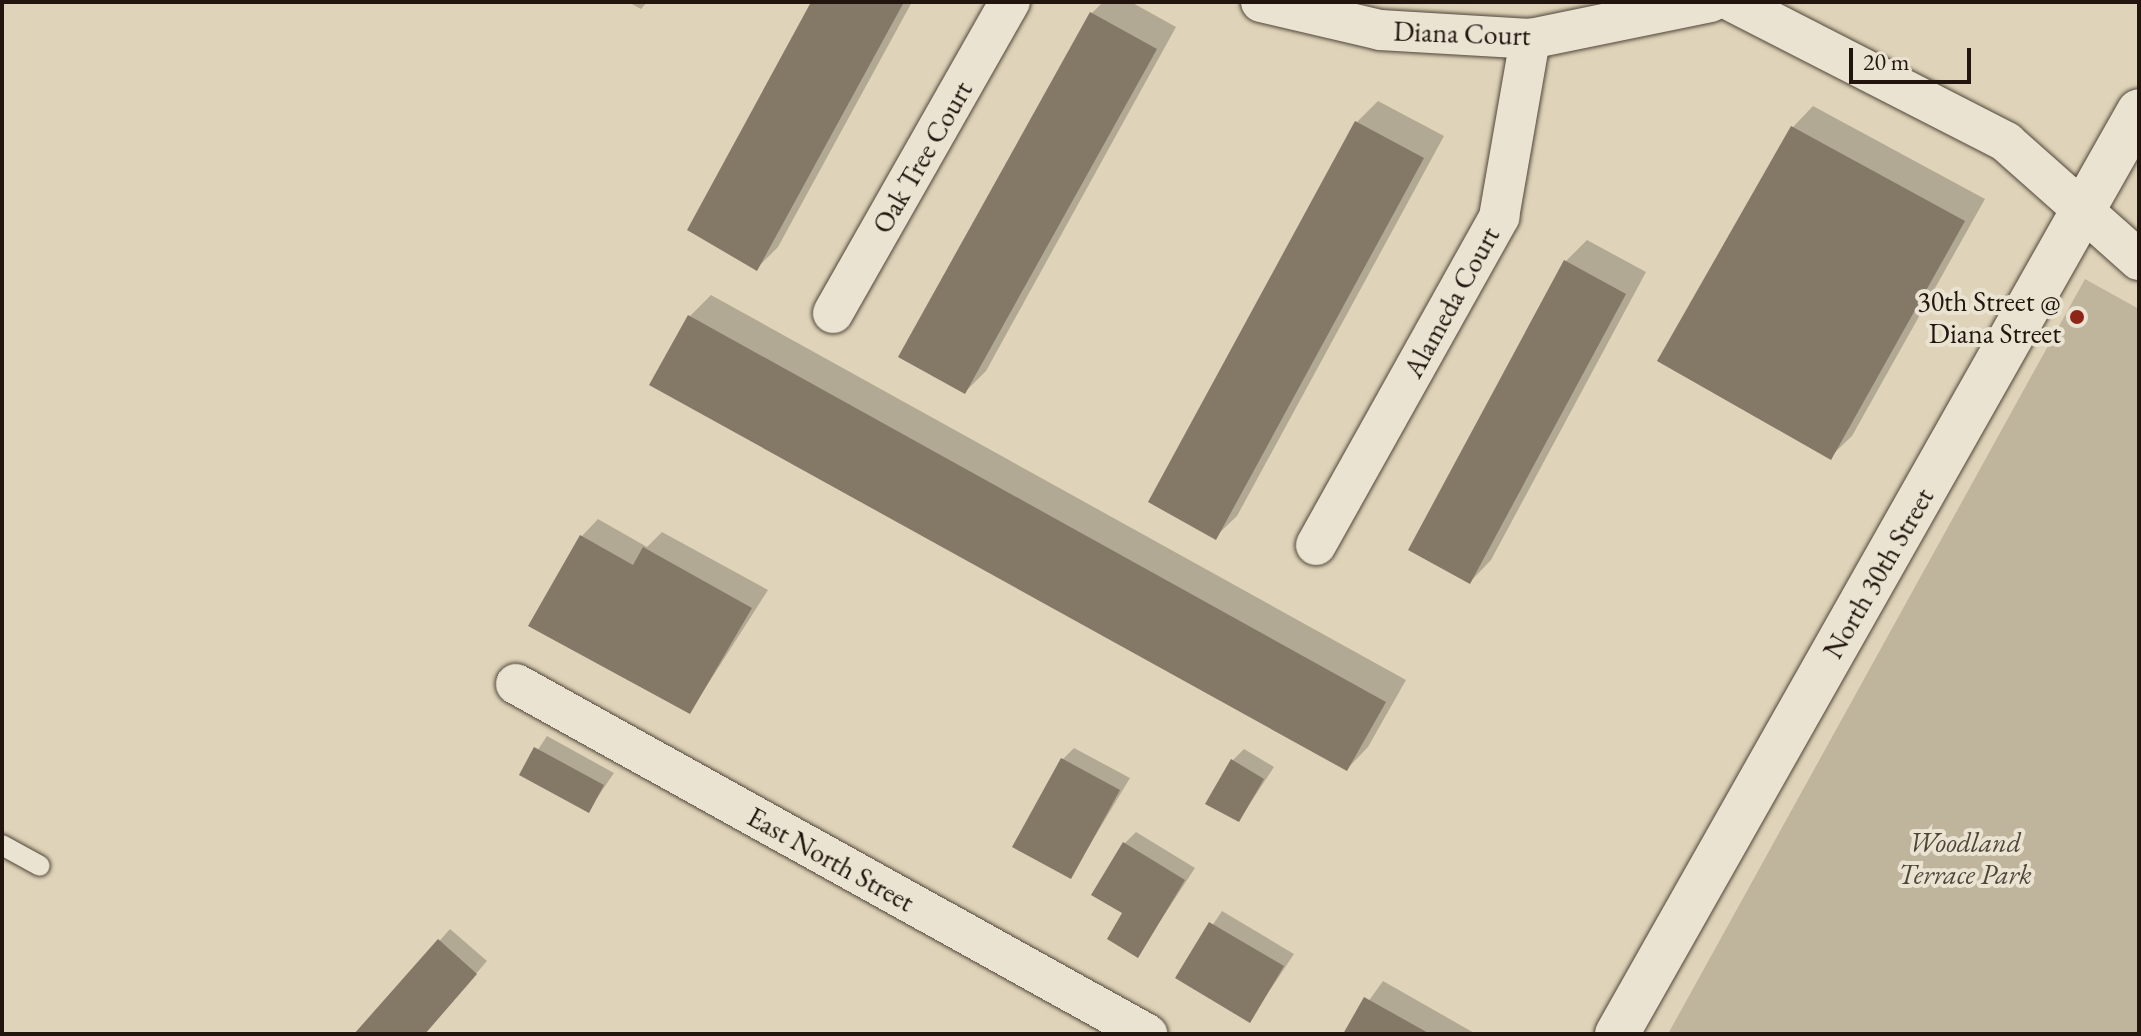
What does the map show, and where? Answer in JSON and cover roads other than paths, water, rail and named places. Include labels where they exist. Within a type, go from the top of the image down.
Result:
[{"type":"street","name":"Oak Tree Court","points":[[833,313],[1010,2]]},
{"type":"street","name":"Diana Court","points":[[1261,2],[1380,30],[1530,39],[1711,2]]},
{"type":"street","points":[[1733,2],[2006,142],[2085,206],[2139,260]]},
{"type":"street","name":"Alameda Court","points":[[1316,545],[1499,217],[1530,39]]},
{"type":"street","name":"North 30th Street","points":[[1617,1034],[2139,111]]},
{"type":"street","name":"East North Street","points":[[516,684],[1147,1034]]},
{"type":"lane","points":[[2,845],[40,866]]},
{"type":"place","name":"30th Street @ Diana Street","points":[[2077,317]]},
{"type":"park label","name":"Woodland Terrace Park","points":[[1965,858]]}]
